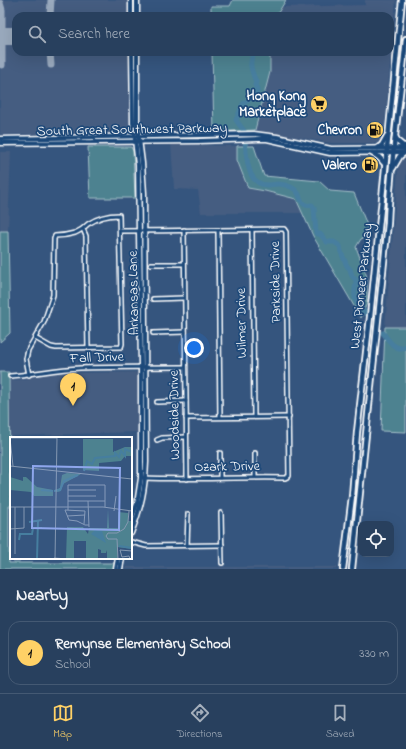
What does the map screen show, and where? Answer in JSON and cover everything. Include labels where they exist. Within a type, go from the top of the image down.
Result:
[{"type":"main road","points":[[131,0],[132,12]]},
{"type":"main road","points":[[137,0],[137,12]]},
{"type":"main road","name":"West Pioneer Parkway","points":[[343,569],[352,496],[357,432],[402,2]]},
{"type":"main road","name":"West Pioneer Parkway","points":[[352,569],[388,223],[391,171],[406,39]]},
{"type":"main road","points":[[398,44],[406,44]]},
{"type":"main road","name":"Arkansas Lane","points":[[132,56],[132,108],[142,163],[144,193],[142,231],[144,478],[142,502],[132,530]]},
{"type":"main road","name":"Arkansas Lane","points":[[137,56],[137,139]]},
{"type":"main road","points":[[378,148],[382,145],[389,131]]},
{"type":"main road","points":[[396,132],[397,141],[406,147]]},
{"type":"main road","name":"South Great Southwest Parkway","points":[[0,144],[262,135],[331,149],[378,148],[387,150]]},
{"type":"main road","name":"South Great Southwest Parkway","points":[[0,138],[85,140]]},
{"type":"main road","points":[[35,138],[35,143]]},
{"type":"main road","name":"South Great Southwest Parkway","points":[[137,139],[267,139],[339,153],[372,153],[387,150],[406,152]]},
{"type":"main road","name":"South Great Southwest Parkway","points":[[394,150],[406,147]]},
{"type":"main road","points":[[391,171],[400,156],[406,152]]},
{"type":"main road","points":[[372,153],[382,159],[385,165]]},
{"type":"main road","name":"Arkansas Lane","points":[[132,517],[144,478]]},
{"type":"main road","points":[[116,569],[118,559]]},
{"type":"main road","points":[[120,569],[122,559]]},
{"type":"main road","points":[[344,560],[353,560]]},
{"type":"street","points":[[29,375],[26,359],[28,350],[34,338],[44,322],[53,295],[54,239],[56,236],[64,236],[83,229],[88,224],[99,219],[119,215],[122,344],[120,347],[56,348],[34,338]]},
{"type":"street","points":[[83,229],[86,236],[88,348]]},
{"type":"street","name":"Parkside Drive","points":[[120,232],[281,229],[286,232],[290,476]]},
{"type":"street","name":"Woodside Drive","points":[[184,230],[187,479]]},
{"type":"street","name":"Wilmer Drive","points":[[252,230],[254,416]]},
{"type":"street","points":[[218,231],[220,417]]},
{"type":"street","points":[[151,264],[184,264]]},
{"type":"street","points":[[152,299],[184,298]]},
{"type":"street","points":[[153,333],[185,332]]},
{"type":"street","name":"Fall Drive","points":[[10,376],[80,368],[185,367]]},
{"type":"street","points":[[157,402],[186,402]]},
{"type":"street","points":[[186,418],[254,416],[289,417]]},
{"type":"street","points":[[157,440],[162,438],[186,437]]},
{"type":"street","points":[[220,453],[220,478]]},
{"type":"street","points":[[255,453],[255,477]]},
{"type":"street","name":"Ozark Drive","points":[[144,478],[285,478],[290,476]]},
{"type":"street","points":[[221,513],[222,563]]},
{"type":"street","points":[[187,546],[188,514]]},
{"type":"street","points":[[132,542],[146,546],[222,545]]},
{"type":"shaded area","points":[[0,0],[129,0],[129,12],[12,12],[12,56],[129,56],[130,133],[0,135]]},
{"type":"shaded area","points":[[365,0],[396,0],[394,22],[394,12],[279,12],[282,7],[365,5]]},
{"type":"shaded area","points":[[270,56],[391,56],[384,134],[377,143],[331,143],[255,130],[270,72]]},
{"type":"shaded area","points":[[171,144],[237,146],[237,160],[248,188],[296,199],[303,213],[201,213],[198,190],[174,189]]},
{"type":"shaded area","points":[[0,152],[11,152],[8,231],[0,231]]},
{"type":"shaded area","points":[[406,158],[406,327],[385,327],[398,171],[401,159]]},
{"type":"shaded area","points":[[138,372],[137,432],[10,436],[9,379],[17,380],[56,373]]},
{"type":"shaded area","points":[[126,567],[337,567],[337,569],[126,569]]},
{"type":"green space","points":[[233,0],[286,0],[278,12],[211,12],[211,6],[230,6]]},
{"type":"green space","points":[[212,56],[270,56],[270,72],[255,130],[214,132]]},
{"type":"green space","points":[[237,146],[254,146],[264,176],[319,181],[330,191],[354,193],[367,225],[366,237],[361,239],[356,247],[367,277],[367,303],[361,318],[313,236],[296,199],[248,188],[237,160]]},
{"type":"green space","points":[[88,147],[131,147],[133,151],[135,198],[90,198]]},
{"type":"green space","points":[[0,231],[8,231],[10,333],[0,342]]},
{"type":"green space","points":[[385,327],[406,327],[406,432],[381,431]]},
{"type":"green space","points":[[0,372],[9,372],[9,563],[115,563],[114,569],[0,569]]},
{"type":"waterway","points":[[244,131],[236,120],[243,104],[257,92],[251,65],[253,56]]},
{"type":"waterway","points":[[245,141],[247,162],[252,176],[256,181],[261,184],[280,184],[288,186],[299,194],[304,204],[312,205],[314,208],[316,233],[320,234],[327,242],[334,242],[340,246],[347,266],[350,269],[352,276],[356,280],[355,300],[367,314]]},
{"type":"waterway","points":[[383,333],[396,347],[403,348],[406,346]]},
{"type":"taxiway","points":[[50,12],[51,0]]},
{"type":"taxiway","points":[[0,3],[2,10],[2,65]]},
{"type":"taxiway","points":[[50,56],[51,65]]},
{"type":"runway","points":[[0,36],[12,36]]},
{"type":"place","name":"Hong Kong Marketplace","points":[[319,104]]},
{"type":"place","name":"Chevron","points":[[375,130]]},
{"type":"place","name":"Valero","points":[[370,165]]},
{"type":"place","name":"Remynse Elementary School","points":[[73,406]]}]
